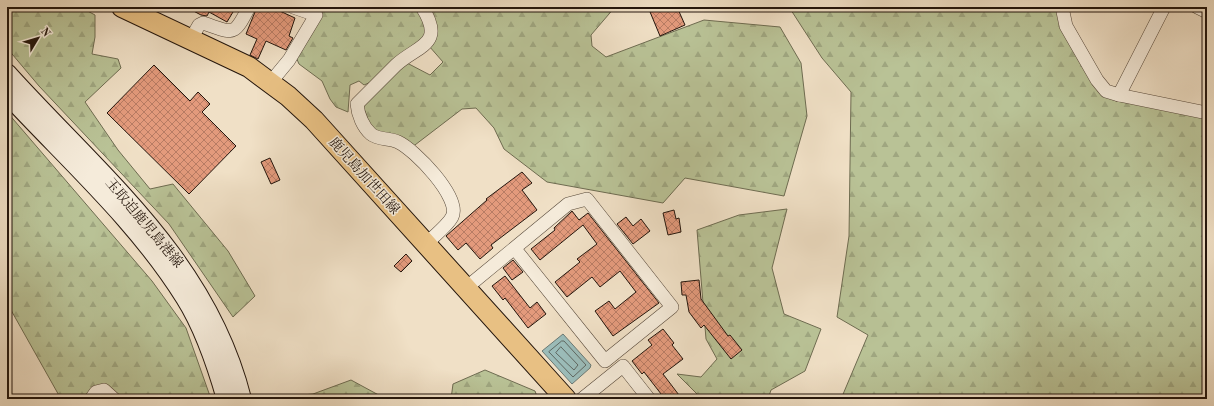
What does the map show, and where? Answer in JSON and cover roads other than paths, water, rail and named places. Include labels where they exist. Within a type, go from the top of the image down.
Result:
[{"type":"main road","name":"鹿児島加世田線","points":[[122,7],[249,67],[288,96],[314,120],[566,399]]},
{"type":"main road","name":"玉取迫鹿児島港線","points":[[7,73],[125,196],[164,243],[206,305],[227,354],[242,399]]},
{"type":"main road","name":"玉取迫鹿児島港線","points":[[7,94],[115,206],[170,275],[185,298],[200,327],[226,399]]},
{"type":"street","points":[[191,39],[199,25],[202,23],[230,32],[234,31],[238,28],[250,7]]},
{"type":"street","points":[[270,83],[289,60],[316,15],[293,7]]},
{"type":"street","points":[[422,7],[429,17],[431,26],[426,44],[397,65],[358,104],[358,111],[371,134],[376,137],[398,142],[433,174],[447,190],[453,200],[454,209],[452,218],[426,244]]},
{"type":"street","points":[[1062,7],[1066,26],[1097,80],[1106,91],[1207,113]]},
{"type":"street","points":[[1119,95],[1164,7]]},
{"type":"street","points":[[1197,7],[1207,12]]},
{"type":"street","points":[[466,288],[568,204],[587,199],[672,307],[605,361],[515,249]]},
{"type":"street","points":[[582,399],[623,366],[649,399]]},
{"type":"street","points":[[91,399],[96,392],[104,390],[114,399]]},
{"type":"water","points":[[563,334],[591,365],[590,368],[572,384],[542,351]]}]
